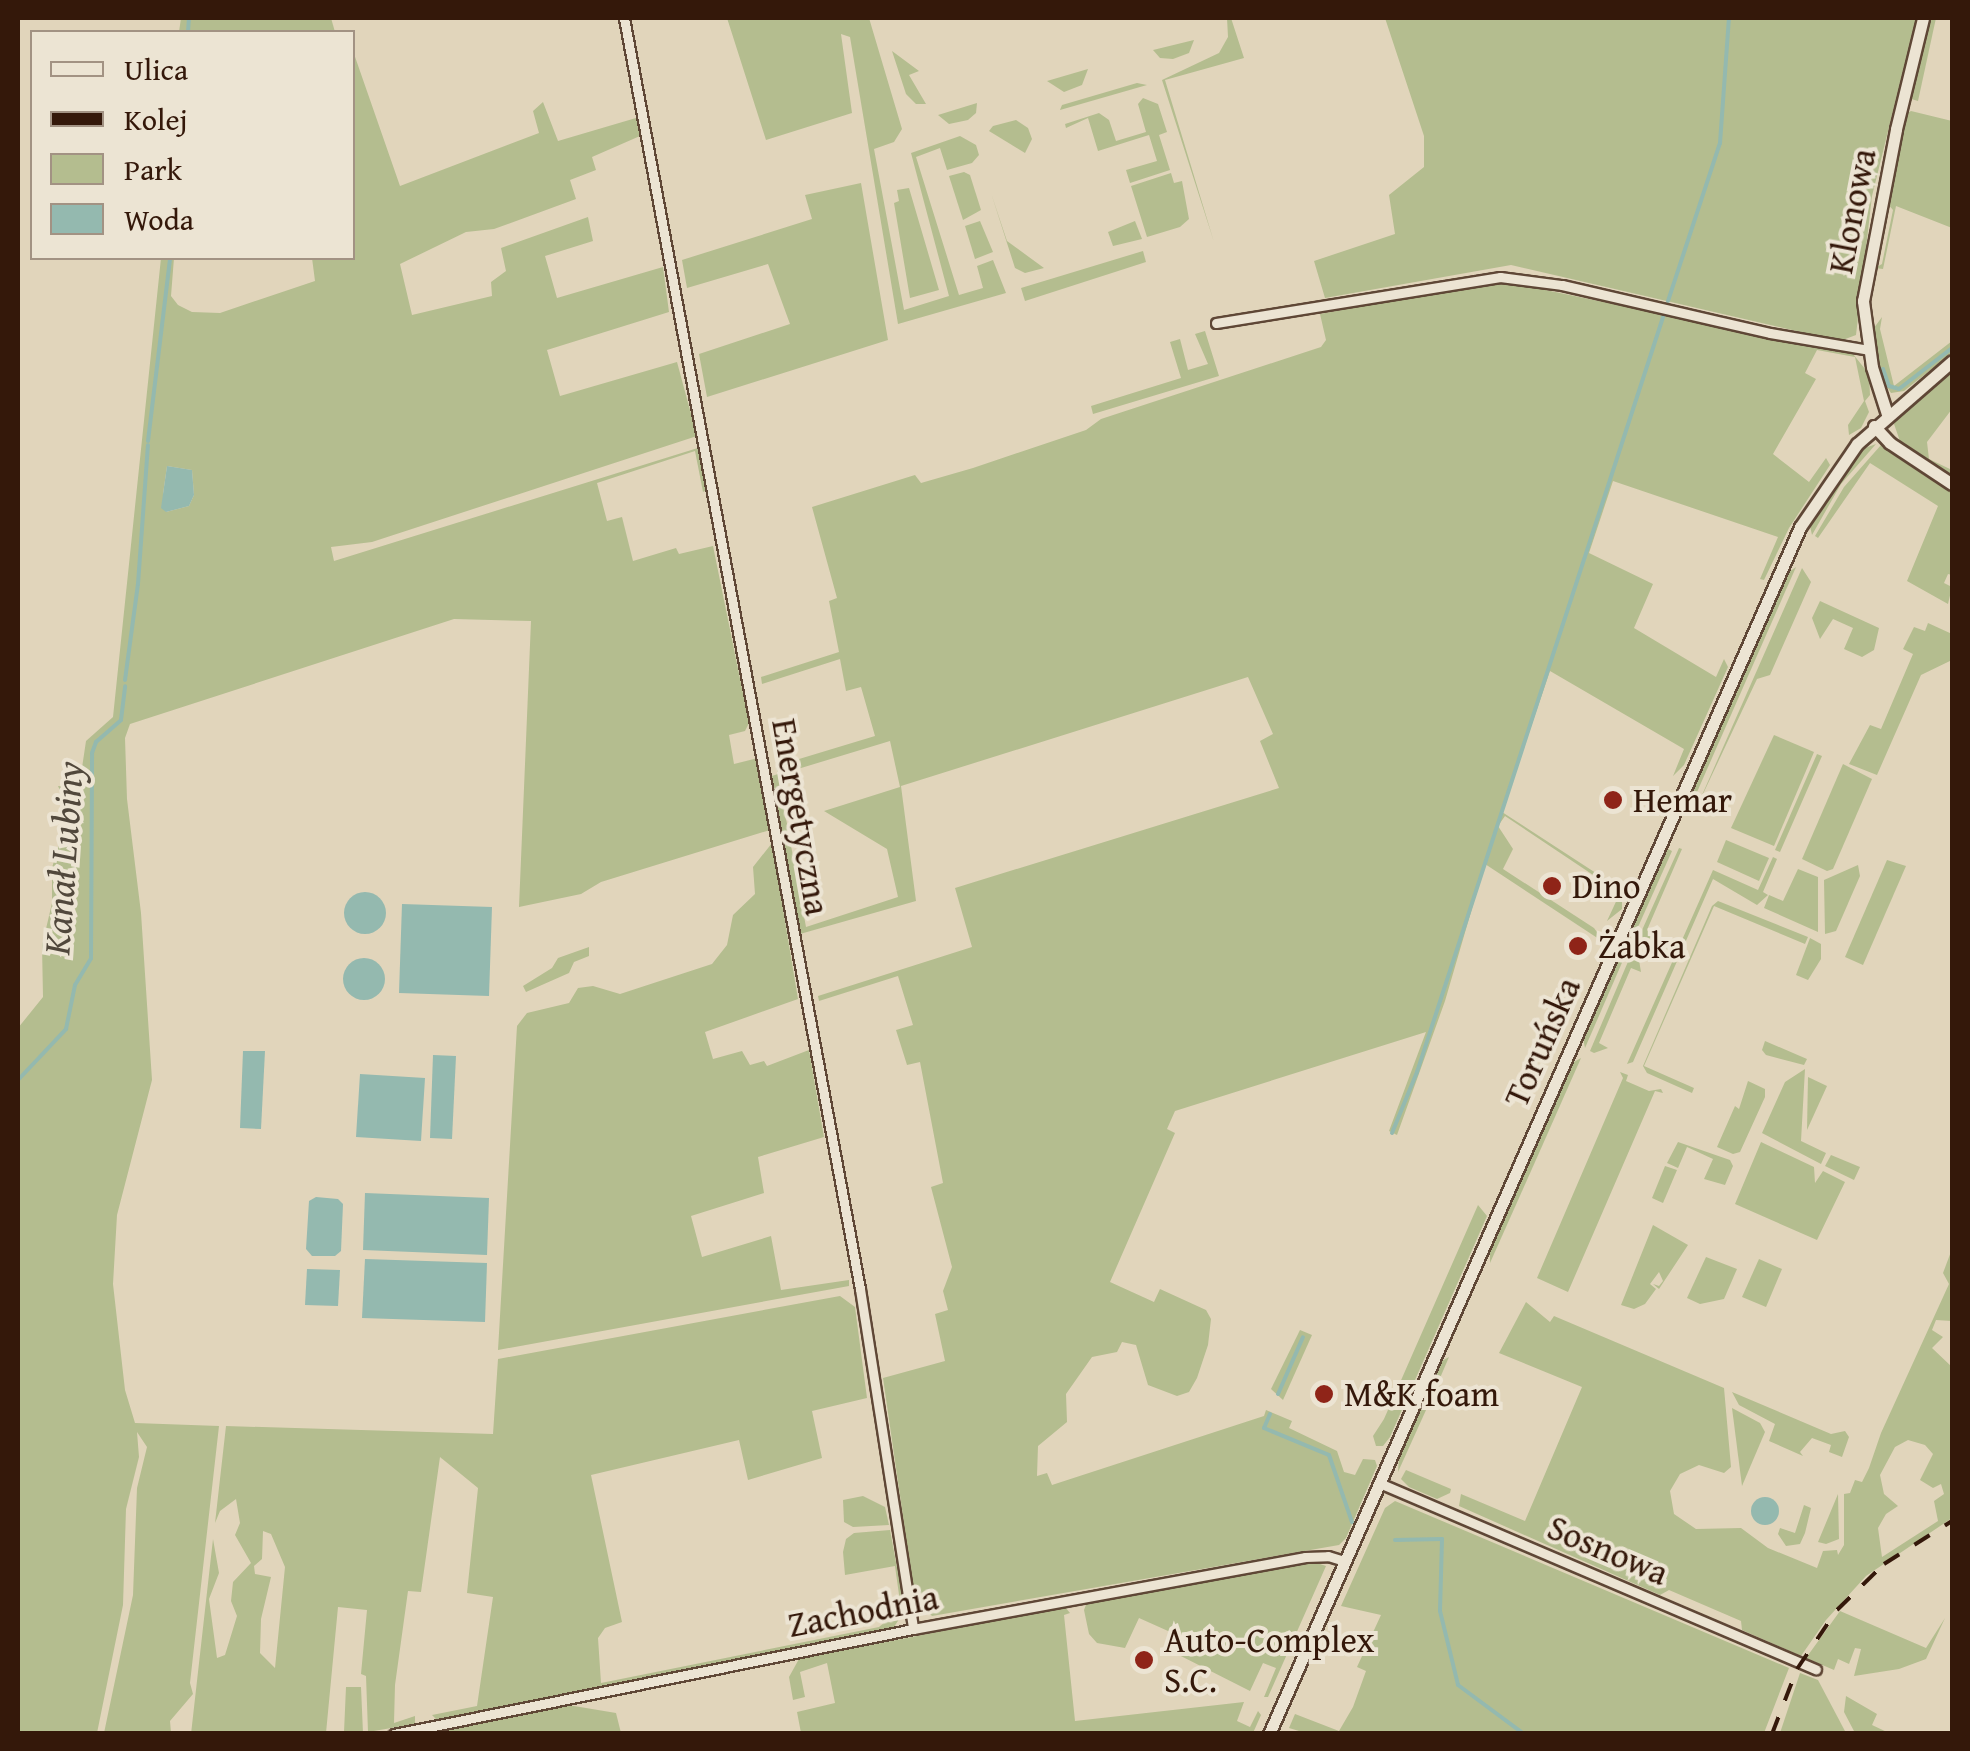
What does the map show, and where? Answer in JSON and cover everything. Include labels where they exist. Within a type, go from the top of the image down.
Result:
[{"type":"street","name":"Energetyczna","points":[[624,18],[860,1288],[914,1629]]},
{"type":"street","name":"Klonowa","points":[[1887,414],[1868,350],[1864,312],[1867,272],[1922,18]]},
{"type":"street","points":[[1216,323],[1500,277],[1562,285],[1770,333],[1868,350]]},
{"type":"street","name":"Toruńska","points":[[1270,1734],[1800,527],[1839,466],[1874,426],[1952,361]]},
{"type":"street","points":[[1874,426],[1890,443],[1952,484]]},
{"type":"street","name":"Sosnowa","points":[[1379,1482],[1816,1669]]},
{"type":"street","name":"Zachodnia","points":[[394,1734],[914,1629],[1305,1557],[1344,1561]]},
{"type":"green space","points":[[181,18],[331,18],[334,30],[179,30]]},
{"type":"green space","points":[[727,18],[869,18],[902,129],[894,142],[874,149],[904,310],[949,296],[911,153],[960,136],[976,145],[979,155],[972,163],[947,170],[940,148],[916,157],[959,295],[983,288],[977,266],[993,260],[1006,293],[898,324],[850,37],[841,34],[852,113],[766,140]]},
{"type":"green space","points":[[1227,18],[1231,18],[1244,58],[1165,80],[1214,242],[1162,80],[1219,53],[1228,37]]},
{"type":"green space","points":[[1385,18],[1916,18],[1872,196],[1856,335],[1840,341],[1511,265],[1325,298],[1314,261],[1395,234],[1389,195],[1424,167],[1424,136]]},
{"type":"green space","points":[[1927,18],[1936,18],[1918,101],[1908,98]]},
{"type":"green space","points":[[1194,40],[1189,53],[1173,59],[1160,58],[1153,50]]},
{"type":"green space","points":[[892,51],[919,71],[909,75],[926,104],[916,104],[906,94]]},
{"type":"green space","points":[[355,57],[400,186],[539,133],[533,111],[543,102],[558,141],[636,118],[640,136],[592,157],[596,170],[570,180],[576,199],[494,229],[466,232],[400,264],[412,315],[492,296],[491,282],[506,271],[501,248],[588,217],[593,241],[545,256],[557,298],[663,267],[669,312],[547,350],[560,396],[677,362],[697,436],[372,542],[331,547],[334,561],[701,447],[708,489],[703,492],[695,451],[597,483],[607,521],[622,517],[633,561],[676,548],[679,554],[713,546],[749,723],[745,731],[729,735],[734,764],[758,758],[770,830],[601,882],[581,894],[519,907],[531,621],[454,619],[130,724],[125,738],[127,799],[141,913],[152,1080],[117,1215],[113,1284],[125,1390],[135,1423],[219,1426],[190,1683],[193,1694],[170,1721],[171,1733],[104,1733],[133,1595],[137,1488],[147,1447],[137,1432],[139,1457],[126,1509],[123,1605],[97,1733],[18,1734],[18,1028],[43,997],[42,946],[52,903],[52,868],[65,822],[64,799],[58,786],[79,788],[86,741],[113,717],[161,260],[174,260],[171,296],[192,312],[220,313],[315,281],[312,260],[355,260]],"holes":[[[167,466],[192,470],[194,495],[189,506],[166,512],[163,494]]]},
{"type":"green space","points":[[1088,69],[1082,85],[1064,92],[1047,81]]},
{"type":"green space","points":[[1137,83],[1147,85],[1060,110],[1062,105]]},
{"type":"green space","points":[[1143,98],[1158,104],[1167,132],[1159,135],[1170,170],[1130,183],[1126,170],[1157,161],[1149,135],[1098,151],[1088,118],[1066,128],[1065,124],[1099,113],[1109,120],[1116,141],[1146,132],[1138,104]]},
{"type":"green space","points":[[977,103],[976,113],[968,120],[949,124],[938,115]]},
{"type":"green space","points":[[1911,111],[1952,121],[1952,228],[1896,206],[1883,269],[1875,268],[1882,264],[1893,210],[1887,203],[1904,115]]},
{"type":"green space","points":[[1016,120],[1028,128],[1032,139],[1025,153],[989,131],[993,126]]},
{"type":"green space","points":[[964,172],[970,175],[981,210],[963,220],[949,176]]},
{"type":"green space","points":[[1171,173],[1174,183],[1182,181],[1189,219],[1180,227],[1147,237],[1131,186]]},
{"type":"green space","points":[[861,183],[888,340],[707,397],[699,354],[790,324],[768,264],[687,288],[682,260],[812,219],[805,195]]},
{"type":"green space","points":[[909,188],[939,290],[910,298],[894,203],[899,201],[897,190]]},
{"type":"green space","points":[[991,193],[1007,241],[1044,268],[1025,273],[1015,268]]},
{"type":"green space","points":[[980,221],[993,252],[975,259],[965,226]]},
{"type":"green space","points":[[1135,221],[1142,239],[1113,246],[1108,232]]},
{"type":"green space","points":[[1143,251],[1146,262],[1025,301],[1021,288]]},
{"type":"green space","points":[[1488,283],[1512,283],[1853,354],[1869,374],[1870,395],[1865,401],[1869,412],[1861,428],[1849,435],[1848,425],[1864,401],[1855,357],[1817,350],[1805,373],[1816,379],[1773,454],[1809,482],[1826,458],[1830,465],[1789,528],[1764,580],[1760,579],[1778,537],[1613,481],[1589,553],[1653,584],[1634,628],[1716,677],[1724,659],[1728,667],[1684,765],[1673,776],[1684,749],[1550,671],[1502,812],[1622,890],[1622,909],[1607,921],[1620,893],[1505,816],[1498,826],[1513,849],[1503,869],[1594,928],[1605,943],[1485,864],[1445,1001],[1397,1135],[1389,1131],[1426,1032],[1175,1111],[1167,1129],[1175,1133],[1110,1282],[1154,1302],[1160,1289],[1206,1310],[1211,1319],[1208,1345],[1197,1378],[1189,1392],[1177,1396],[1148,1385],[1136,1345],[1122,1342],[1117,1352],[1092,1357],[1066,1394],[1067,1422],[1038,1446],[1037,1476],[1047,1473],[1052,1485],[1264,1416],[1266,1410],[1292,1421],[1289,1428],[1337,1451],[1344,1472],[1355,1475],[1363,1459],[1375,1460],[1377,1466],[1346,1538],[1339,1545],[932,1616],[915,1599],[883,1378],[945,1361],[935,1314],[948,1310],[943,1291],[952,1267],[931,1187],[943,1183],[920,1062],[907,1065],[896,1030],[913,1025],[898,976],[819,1001],[818,996],[972,947],[955,888],[1279,788],[1260,741],[1273,734],[1248,677],[901,786],[916,901],[800,934],[772,776],[778,774],[776,766],[875,736],[861,687],[846,691],[840,659],[762,684],[761,677],[839,652],[829,601],[837,598],[812,507],[915,475],[921,483],[973,468],[1086,430],[1101,419],[1321,347],[1326,340],[1320,314]],"holes":[[[890,741],[900,787],[824,811],[887,849],[898,897],[806,927],[778,775]]]},
{"type":"green space","points":[[1882,317],[1880,329],[1894,386],[1952,341],[1952,353],[1904,391],[1891,393],[1879,375],[1871,332]]},
{"type":"green space","points":[[1205,331],[1219,376],[1093,414],[1091,406],[1181,378],[1170,342],[1180,339],[1188,370],[1208,364],[1195,334]]},
{"type":"green space","points":[[1952,372],[1952,409],[1927,442],[1929,459],[1952,470],[1952,479],[1901,444],[1894,424],[1902,410]]},
{"type":"green space","points":[[1876,444],[1841,484],[1812,535],[1810,526],[1843,473],[1865,448]]},
{"type":"green space","points":[[1881,445],[1952,489],[1952,575],[1948,574],[1944,583],[1952,587],[1948,604],[1907,581],[1938,506],[1870,463],[1818,538],[1815,536],[1844,487]]},
{"type":"green space","points":[[1796,567],[1690,808],[1685,806],[1789,572]]},
{"type":"green space","points":[[1802,568],[1811,582],[1770,675],[1757,679],[1695,811]]},
{"type":"green space","points":[[1820,601],[1879,628],[1874,650],[1862,657],[1844,649],[1853,628],[1833,619],[1820,639],[1812,618]]},
{"type":"green space","points":[[1928,623],[1952,634],[1952,660],[1921,675],[1877,775],[1849,764],[1870,725],[1881,729],[1913,654],[1903,649],[1914,627],[1925,631]]},
{"type":"green space","points":[[1774,735],[1814,752],[1774,846],[1731,828]]},
{"type":"green space","points":[[1817,754],[1822,756],[1780,852],[1775,850]]},
{"type":"green space","points":[[1843,764],[1872,779],[1833,869],[1827,871],[1802,859]]},
{"type":"green space","points":[[1726,840],[1769,858],[1759,881],[1717,862]]},
{"type":"green space","points":[[772,843],[798,999],[705,1032],[713,1059],[742,1051],[750,1065],[764,1061],[767,1066],[809,1050],[824,1137],[758,1157],[764,1193],[691,1216],[702,1257],[771,1236],[781,1290],[849,1280],[849,1286],[498,1350],[517,1026],[527,1013],[569,1003],[578,988],[593,986],[620,994],[712,964],[727,945],[733,915],[755,894],[753,867]]},
{"type":"green space","points":[[1666,848],[1672,851],[1634,936],[1632,927]]},
{"type":"green space","points":[[1679,848],[1682,849],[1647,930],[1654,938],[1638,939]]},
{"type":"green space","points":[[1773,857],[1777,859],[1763,892],[1768,895],[1757,905],[1713,879],[1633,1062],[1627,1064],[1713,870],[1758,890]]},
{"type":"green space","points":[[1887,860],[1906,866],[1863,965],[1845,957]]},
{"type":"green space","points":[[1858,865],[1860,876],[1836,931],[1825,934],[1824,880]]},
{"type":"green space","points":[[1798,869],[1818,877],[1818,932],[1764,908],[1769,895],[1783,901]]},
{"type":"green space","points":[[1718,901],[1808,937],[1805,944],[1714,906],[1644,1066],[1694,1088],[1692,1093],[1647,1073],[1643,1066],[1712,906]]},
{"type":"green space","points":[[1810,938],[1821,944],[1821,959],[1808,980],[1796,975]]},
{"type":"green space","points":[[589,947],[589,956],[574,962],[569,973],[526,992],[523,986],[552,968],[558,958]]},
{"type":"green space","points":[[1630,957],[1639,960],[1641,972],[1631,968],[1599,1043],[1608,1048],[1594,1053],[1590,1051]]},
{"type":"green space","points":[[1624,958],[1585,1048],[1583,1038],[1616,964]]},
{"type":"green space","points":[[1765,1041],[1807,1059],[1804,1065],[1766,1055],[1762,1050]]},
{"type":"green space","points":[[1581,1058],[1490,1263],[1490,1248],[1572,1063]]},
{"type":"green space","points":[[1805,1069],[1801,1141],[1826,1153],[1821,1164],[1762,1133],[1785,1082]]},
{"type":"green space","points":[[1620,1072],[1628,1075],[1626,1081],[1649,1091],[1661,1089],[1663,1093],[1655,1091],[1568,1292],[1537,1278],[1623,1078]]},
{"type":"green space","points":[[1808,1077],[1827,1086],[1807,1130]]},
{"type":"green space","points":[[1748,1081],[1765,1089],[1765,1097],[1740,1152],[1733,1154],[1717,1147],[1735,1106],[1739,1109]]},
{"type":"green space","points":[[1678,1142],[1730,1160],[1733,1166],[1725,1185],[1704,1179],[1713,1159],[1687,1147],[1678,1168],[1667,1163]]},
{"type":"green space","points":[[1761,1142],[1814,1167],[1815,1183],[1823,1171],[1845,1182],[1817,1240],[1735,1204]]},
{"type":"green space","points":[[1831,1155],[1860,1167],[1854,1180],[1825,1166]]},
{"type":"green space","points":[[1665,1166],[1677,1170],[1663,1203],[1652,1198]]},
{"type":"green space","points":[[1478,1205],[1487,1216],[1390,1437],[1383,1446],[1376,1446],[1373,1436]]},
{"type":"green space","points":[[1653,1225],[1688,1245],[1659,1289],[1653,1284],[1659,1286],[1663,1281],[1659,1272],[1650,1284],[1656,1289],[1645,1304],[1634,1309],[1621,1305]]},
{"type":"green space","points":[[1952,1249],[1952,1321],[1936,1320],[1932,1330],[1943,1337],[1932,1348],[1952,1367],[1952,1518],[1866,1576],[1826,1620],[1801,1656],[1742,1630],[1741,1621],[1669,1590],[1660,1595],[1459,1506],[1461,1494],[1525,1521],[1582,1387],[1499,1353],[1526,1302],[1550,1322],[1554,1316],[1724,1388],[1731,1467],[1724,1473],[1699,1465],[1680,1474],[1670,1491],[1674,1514],[1696,1529],[1741,1528],[1768,1548],[1817,1568],[1823,1551],[1837,1550],[1838,1555],[1844,1545],[1844,1494],[1850,1493],[1855,1480],[1862,1482],[1869,1468],[1949,1284],[1943,1273]],"holes":[[[1908,1440],[1925,1445],[1933,1454],[1920,1480],[1933,1488],[1941,1484],[1944,1494],[1934,1501],[1938,1521],[1882,1557],[1878,1528],[1886,1514],[1898,1506],[1884,1494],[1880,1475],[1895,1447]]]},
{"type":"green space","points":[[1706,1257],[1737,1269],[1724,1299],[1700,1304],[1687,1298]]},
{"type":"green space","points":[[1759,1259],[1782,1269],[1766,1307],[1742,1297]]},
{"type":"green space","points":[[840,1296],[855,1307],[867,1398],[812,1411],[822,1458],[748,1480],[739,1440],[591,1475],[622,1622],[605,1628],[598,1638],[601,1683],[879,1627],[901,1609],[895,1566],[845,1575],[843,1552],[846,1539],[854,1533],[890,1530],[903,1600],[903,1613],[894,1627],[438,1721],[432,1715],[477,1706],[493,1597],[467,1593],[478,1488],[440,1457],[421,1592],[408,1591],[395,1685],[394,1723],[415,1716],[415,1724],[368,1732],[366,1676],[361,1674],[367,1610],[338,1607],[326,1733],[191,1734],[213,1539],[219,1573],[209,1599],[217,1658],[225,1655],[237,1616],[231,1601],[233,1582],[251,1563],[235,1535],[240,1523],[236,1499],[220,1511],[215,1523],[226,1426],[493,1434],[498,1359]],"holes":[[[263,1531],[271,1534],[285,1567],[275,1668],[260,1653],[261,1619],[271,1577],[255,1574],[254,1566],[262,1559]]]},
{"type":"green space","points":[[1300,1330],[1312,1335],[1283,1400],[1271,1389]]},
{"type":"green space","points":[[1449,1357],[1398,1472],[1399,1456],[1440,1362]]},
{"type":"green space","points":[[1732,1392],[1831,1434],[1845,1431],[1849,1437],[1842,1457],[1829,1452],[1831,1445],[1812,1438],[1800,1452],[1803,1456],[1769,1441],[1775,1424],[1739,1405]]},
{"type":"green space","points":[[1732,1408],[1760,1423],[1765,1432],[1742,1486]]},
{"type":"green space","points":[[1406,1470],[1451,1489],[1450,1493],[1437,1499],[1409,1487],[1401,1479]]},
{"type":"green space","points":[[1838,1494],[1839,1539],[1826,1544],[1818,1542]]},
{"type":"green space","points":[[863,1496],[885,1507],[889,1525],[853,1527],[844,1522],[843,1500]]},
{"type":"green space","points":[[1395,1501],[1789,1668],[1764,1733],[1309,1734],[1289,1728],[1295,1714],[1339,1731],[1353,1707],[1366,1671],[1357,1667],[1381,1615],[1341,1606],[1385,1508]]},
{"type":"green space","points":[[1804,1505],[1811,1508],[1805,1533],[1800,1544],[1786,1546],[1778,1534],[1780,1528],[1795,1533]]},
{"type":"green space","points":[[1311,1561],[1326,1566],[1268,1697],[1264,1697],[1276,1668],[1263,1663],[1250,1691],[1171,1651],[1177,1635],[1139,1618],[1125,1648],[1097,1643],[1089,1634],[1084,1610],[1087,1602]]},
{"type":"green space","points":[[1065,1607],[1070,1613],[1064,1615],[1075,1721],[1244,1702],[1237,1721],[1250,1727],[1258,1711],[1261,1715],[1253,1733],[801,1733],[797,1712],[835,1703],[827,1663],[800,1672],[805,1697],[793,1700],[789,1677],[799,1659]]},
{"type":"green space","points":[[1840,1611],[1926,1648],[1945,1618],[1926,1659],[1899,1669],[1854,1676],[1861,1649],[1855,1648],[1849,1664],[1838,1659],[1834,1670],[1806,1658]]},
{"type":"green space","points":[[1800,1673],[1818,1680],[1846,1733],[1780,1733]]},
{"type":"green space","points":[[346,1687],[361,1687],[363,1733],[339,1733],[344,1732]]},
{"type":"green space","points":[[1846,1696],[1877,1714],[1872,1725],[1889,1733],[1855,1733],[1844,1712]]},
{"type":"green space","points":[[568,1705],[616,1713],[621,1733],[424,1734]]},
{"type":"water","points":[[167,466],[192,470],[194,495],[189,506],[166,512],[161,508]]},
{"type":"water","points":[[365,892],[380,898],[386,913],[380,928],[365,934],[350,928],[344,913],[350,898]]},
{"type":"water","points":[[402,904],[492,907],[489,996],[399,993]]},
{"type":"water","points":[[364,958],[379,964],[385,979],[379,994],[364,1000],[349,994],[343,979],[349,964]]},
{"type":"water","points":[[243,1051],[265,1051],[261,1129],[240,1128]]},
{"type":"water","points":[[433,1055],[456,1056],[452,1139],[430,1138]]},
{"type":"water","points":[[360,1074],[425,1078],[421,1141],[356,1137]]},
{"type":"water","points":[[365,1193],[489,1198],[487,1255],[363,1250]]},
{"type":"water","points":[[316,1197],[338,1199],[343,1204],[341,1251],[335,1256],[312,1256],[306,1249],[309,1201]]},
{"type":"water","points":[[365,1259],[487,1263],[485,1322],[362,1318]]},
{"type":"water","points":[[307,1269],[340,1270],[338,1306],[305,1305]]},
{"type":"water","points":[[1765,1497],[1775,1501],[1779,1511],[1775,1521],[1765,1525],[1755,1521],[1751,1511],[1755,1501]]},
{"type":"waterway","name":"Kanał Lubiny","points":[[188,30],[189,18]]},
{"type":"waterway","points":[[1668,301],[1720,143],[1729,18]]},
{"type":"waterway","name":"Kanał Lubiny","points":[[148,441],[170,260]]},
{"type":"waterway","points":[[1392,1133],[1417,1072],[1663,317]]},
{"type":"waterway","points":[[1883,369],[1889,386],[1899,389],[1952,348]]},
{"type":"waterway","name":"Kanał Lubiny","points":[[125,680],[138,584],[148,445]]},
{"type":"waterway","name":"Kanał Lubiny","points":[[18,1080],[66,1029],[75,985],[91,958],[92,753],[96,742],[121,720],[125,686]]},
{"type":"waterway","points":[[1278,1394],[1303,1337]]},
{"type":"waterway","points":[[1270,1414],[1264,1428],[1329,1455],[1352,1522]]},
{"type":"waterway","points":[[1395,1540],[1442,1539],[1440,1611],[1458,1685],[1524,1734]]},
{"type":"railway","points":[[1772,1734],[1797,1669],[1837,1610],[1884,1564],[1952,1521]]},
{"type":"place","name":"Hemar","points":[[1613,800]]},
{"type":"place","name":"Dino","points":[[1552,886]]},
{"type":"place","name":"Żabka","points":[[1578,946]]},
{"type":"place","name":"M&K foam","points":[[1324,1394]]},
{"type":"place","name":"Auto-Complex S.C.","points":[[1144,1660]]}]
